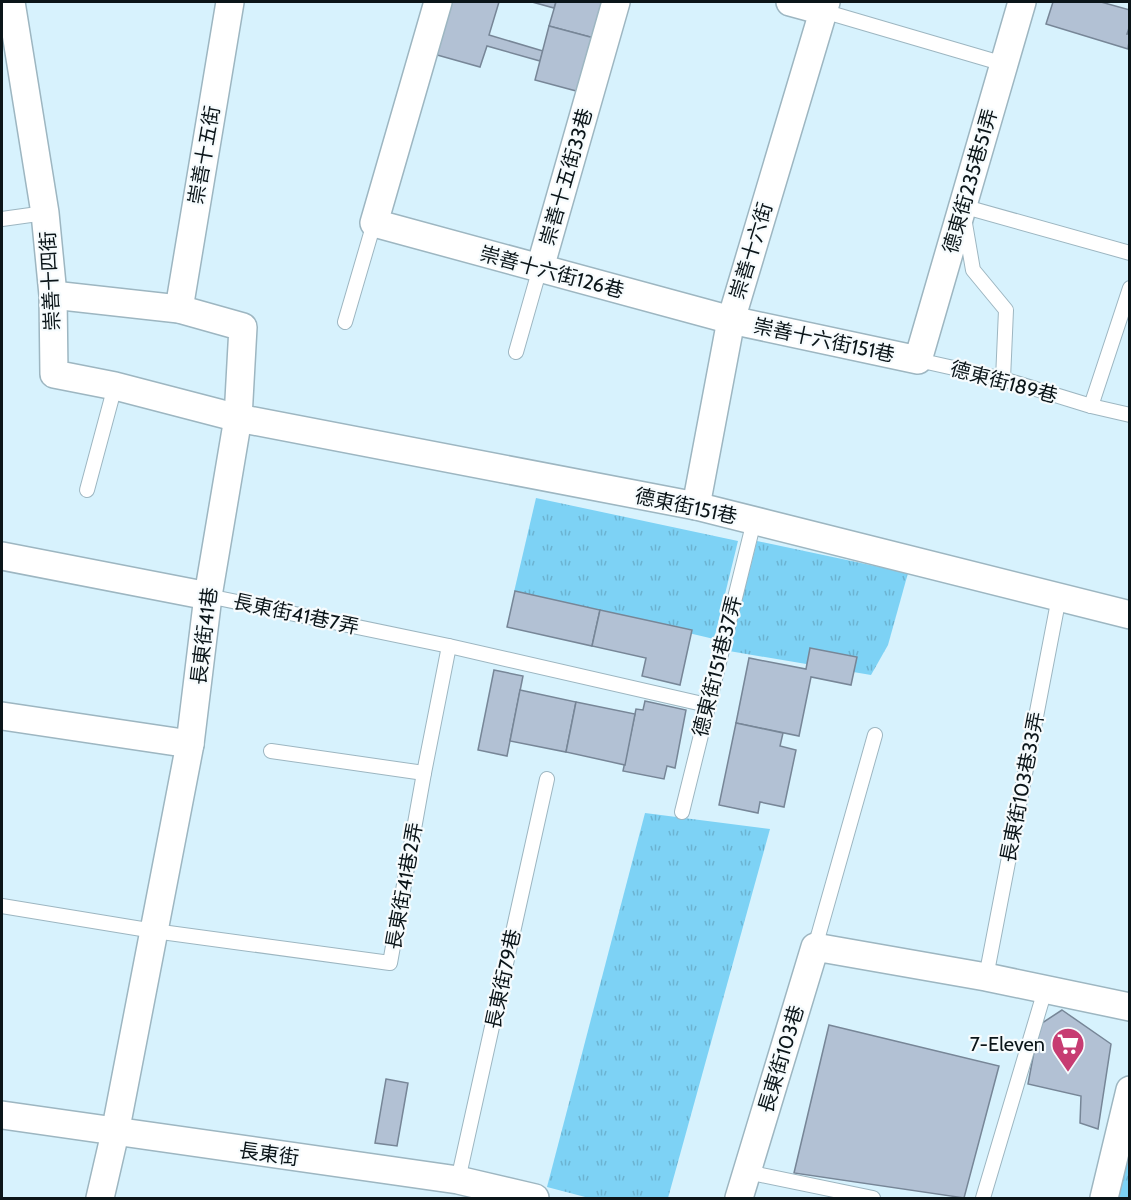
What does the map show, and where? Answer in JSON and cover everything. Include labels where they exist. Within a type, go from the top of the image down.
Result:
[{"type":"street","name":"崇善十四街","points":[[11,2],[45,213],[52,295],[54,374],[115,386],[238,418]]},
{"type":"street","name":"崇善十五街","points":[[179,309],[230,2]]},
{"type":"street","points":[[374,223],[438,2]]},
{"type":"street","name":"崇善十五街33巷","points":[[540,268],[616,2]]},
{"type":"street","points":[[790,2],[825,6]]},
{"type":"street","name":"德東街235巷51弄","points":[[918,360],[1022,2]]},
{"type":"street","name":"崇善十六街","points":[[696,506],[731,320],[825,6]]},
{"type":"street","name":"崇善十六街126巷","points":[[374,223],[731,320]]},
{"type":"street","name":"長東街41巷","points":[[52,295],[179,309],[243,327],[238,418],[208,596],[190,744],[115,1132],[100,1198]]},
{"type":"street","name":"崇善十六街151巷","points":[[731,320],[918,360]]},
{"type":"street","name":"德東街151巷","points":[[238,418],[696,506],[1130,615]]},
{"type":"street","name":"長東街41巷7弄","points":[[2,555],[208,596]]},
{"type":"street","points":[[2,717],[190,744]]},
{"type":"street","points":[[815,947],[986,977],[1130,1007]]},
{"type":"street","name":"長東街103巷","points":[[739,1198],[815,947]]},
{"type":"street","points":[[1104,1198],[1130,1090]]},
{"type":"street","name":"長東街","points":[[2,1115],[458,1180],[535,1198]]},
{"type":"lane","points":[[825,6],[1004,64]]},
{"type":"lane","points":[[1003,379],[1006,310],[973,270],[962,206],[1130,253]]},
{"type":"lane","points":[[2,219],[45,213]]},
{"type":"lane","points":[[345,322],[374,223]]},
{"type":"lane","name":"崇善十五街33巷","points":[[516,352],[540,268]]},
{"type":"lane","points":[[1091,406],[1130,288]]},
{"type":"lane","name":"德東街189巷","points":[[918,360],[1003,379],[1091,406],[1130,415]]},
{"type":"lane","points":[[87,490],[115,386]]},
{"type":"lane","name":"德東街151巷37弄","points":[[682,812],[754,520]]},
{"type":"lane","name":"長東街41巷7弄","points":[[208,596],[449,646],[707,705]]},
{"type":"lane","name":"長東街103巷33弄","points":[[986,977],[1059,597]]},
{"type":"lane","name":"長東街41巷2弄","points":[[154,931],[390,963],[449,646]]},
{"type":"lane","name":"長東街103巷","points":[[815,947],[875,735]]},
{"type":"lane","points":[[271,751],[424,773]]},
{"type":"lane","name":"長東街79巷","points":[[458,1180],[547,779]]},
{"type":"lane","points":[[2,906],[154,931]]},
{"type":"lane","points":[[983,1198],[1045,990]]},
{"type":"lane","points":[[747,1172],[873,1198]]},
{"type":"green space","points":[[536,498],[738,541],[714,639],[514,592]]},
{"type":"green space","points":[[757,541],[908,573],[888,645],[871,675],[729,651]]},
{"type":"green space","points":[[645,813],[770,829],[668,1198],[589,1198],[547,1187]]},
{"type":"green space","points":[[1129,1107],[1129,1198],[1109,1198]]},
{"type":"building","points":[[445,2],[499,2],[489,35],[543,51],[540,61],[487,46],[480,67],[430,53]]},
{"type":"building","points":[[532,2],[556,2],[554,8]]},
{"type":"building","points":[[556,2],[604,2],[594,38],[549,26]]},
{"type":"building","points":[[1053,2],[1101,2],[1130,10],[1128,49],[1046,24]]},
{"type":"building","points":[[549,26],[594,38],[580,92],[535,80]]},
{"type":"building","points":[[515,591],[600,610],[592,646],[507,627]]},
{"type":"building","points":[[600,610],[692,630],[680,685],[642,676],[646,658],[592,646]]},
{"type":"building","points":[[810,648],[857,657],[851,685],[811,677],[799,736],[736,723],[749,658],[806,669]]},
{"type":"building","points":[[494,670],[523,676],[507,756],[478,750]]},
{"type":"building","points":[[520,690],[576,702],[566,752],[510,741]]},
{"type":"building","points":[[645,701],[686,710],[675,768],[667,766],[664,779],[623,771],[636,709],[643,710]]},
{"type":"building","points":[[576,702],[635,714],[625,765],[566,752]]},
{"type":"building","points":[[736,723],[783,733],[780,746],[796,750],[784,807],[760,802],[758,813],[719,805]]},
{"type":"building","name":"7-Eleven","points":[[1062,1010],[1111,1044],[1098,1129],[1080,1123],[1081,1096],[1028,1084],[1039,1025]]},
{"type":"building","points":[[829,1025],[999,1066],[964,1198],[794,1173]]},
{"type":"building","points":[[386,1079],[408,1083],[397,1146],[375,1143]]},
{"type":"place","name":"7-Eleven","points":[[1068,1073]]}]
